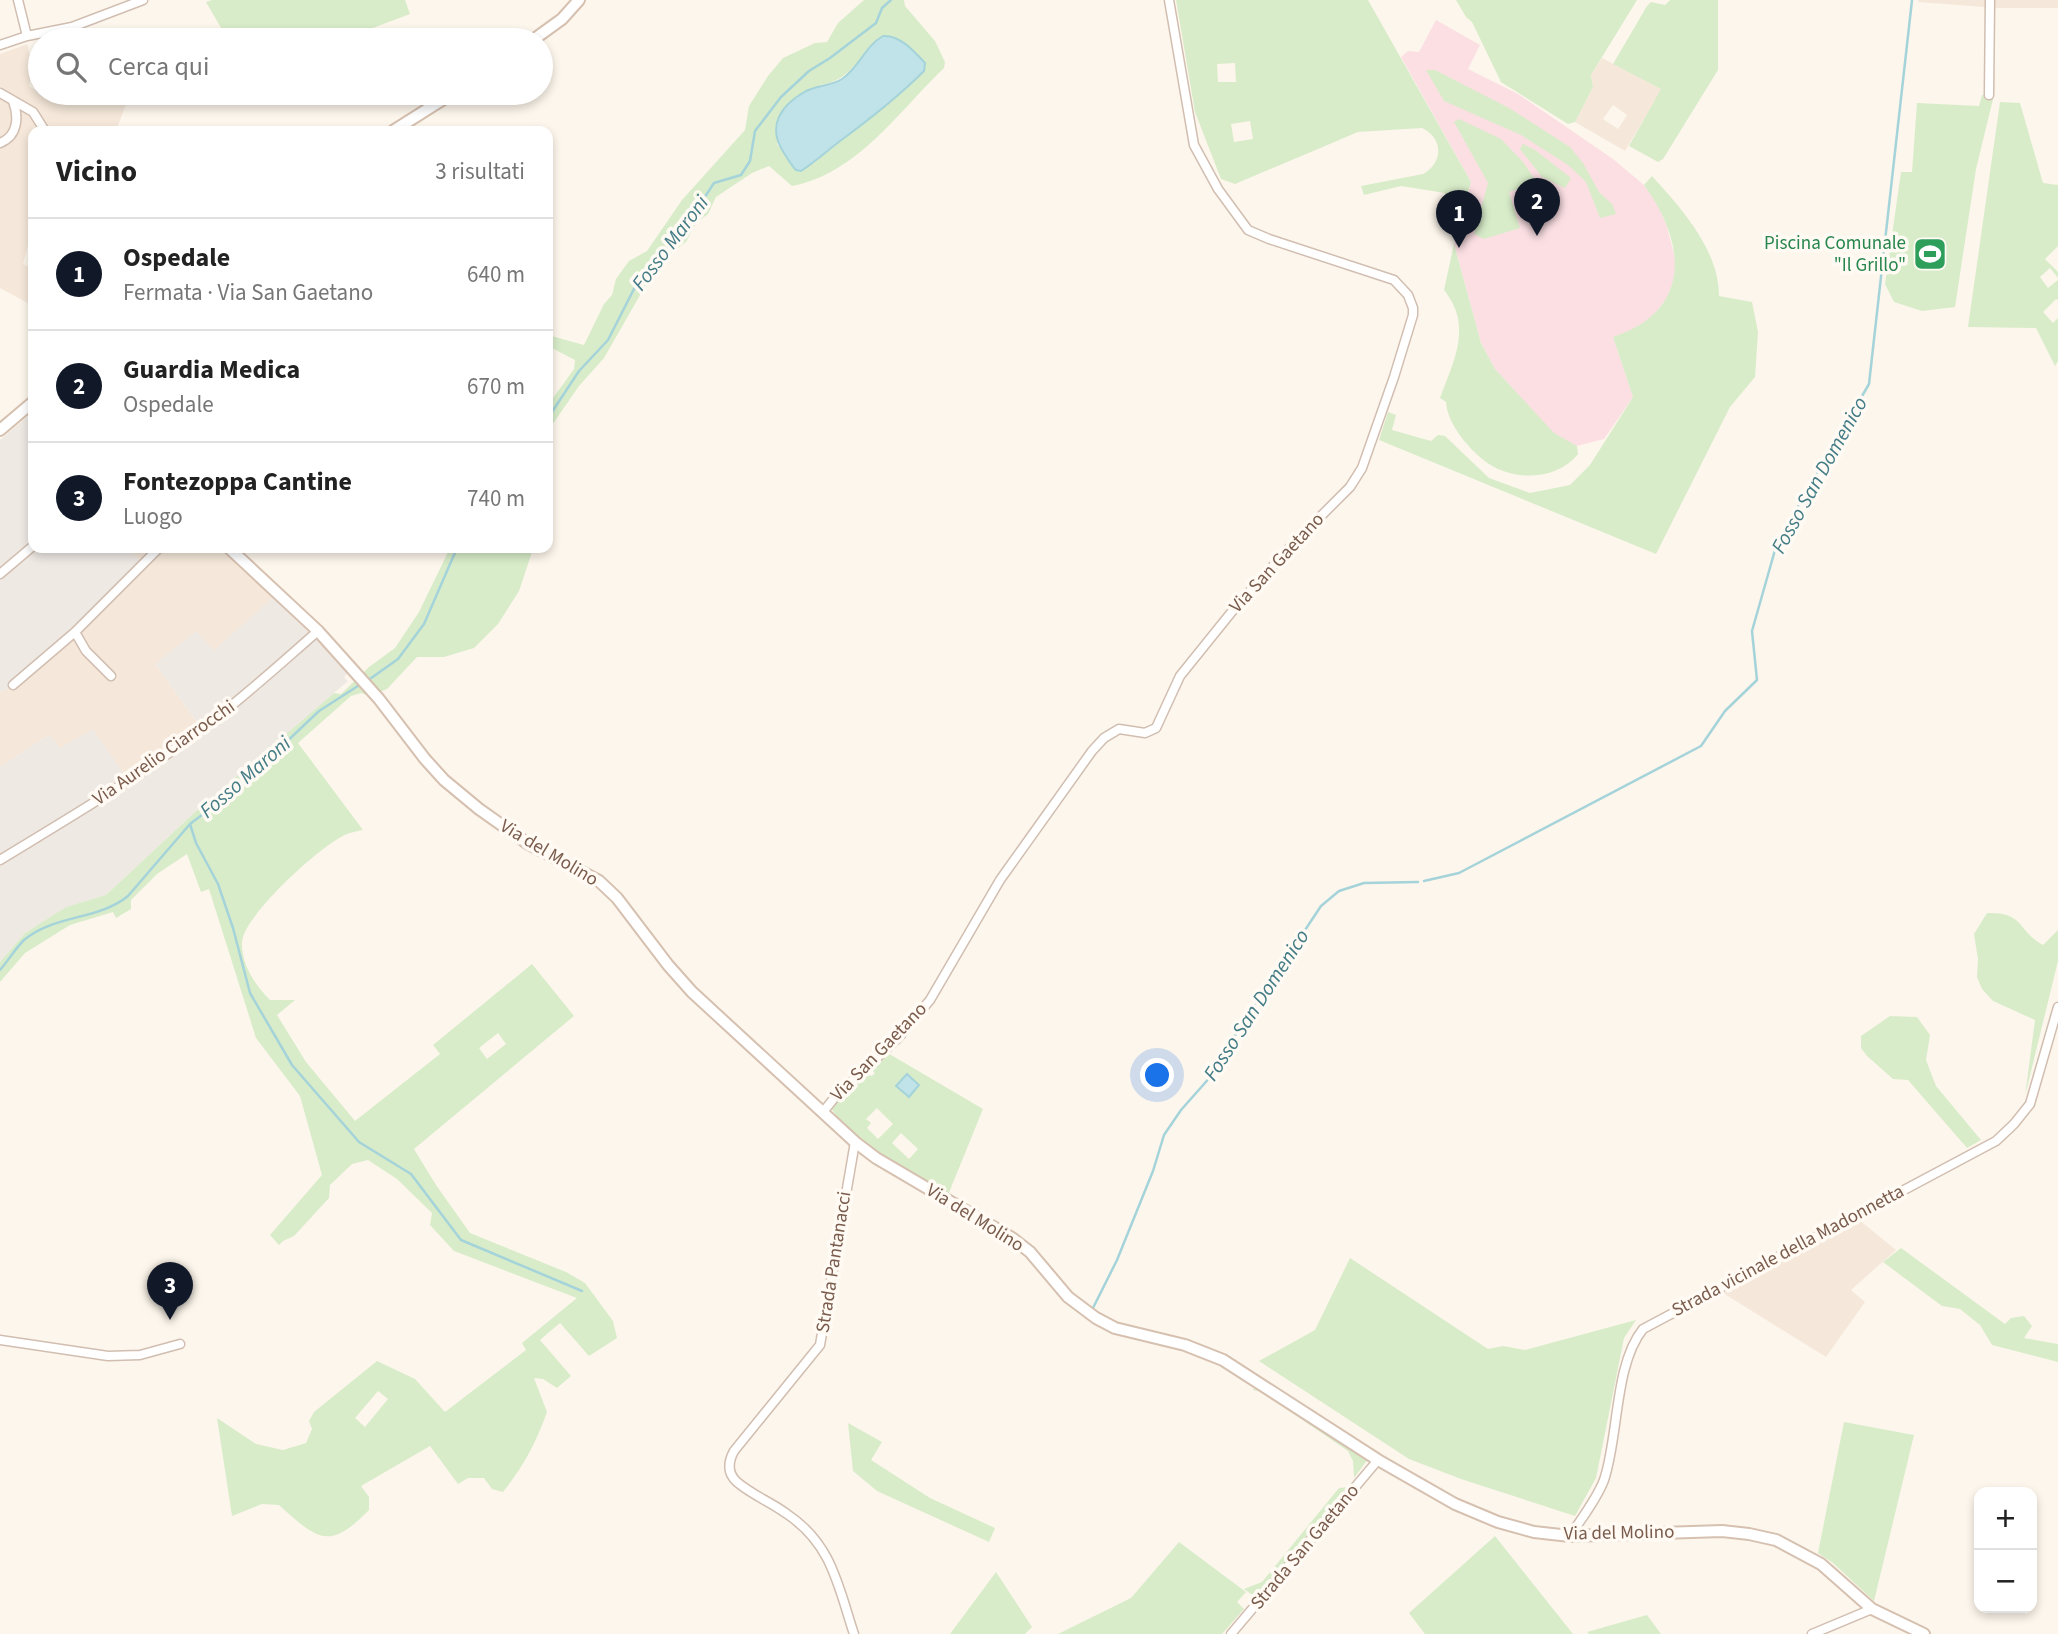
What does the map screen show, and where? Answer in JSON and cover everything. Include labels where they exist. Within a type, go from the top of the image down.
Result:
[{"type":"street","points":[[0,45],[27,36],[18,0]]},
{"type":"street","points":[[67,28],[143,0]]},
{"type":"street","points":[[550,28],[579,0]]},
{"type":"street","name":"Via San Gaetano","points":[[823,1112],[835,1097],[899,1037],[930,1000],[1000,880],[1092,751],[1104,737],[1119,729],[1145,733],[1156,728],[1176,682],[1211,638],[1293,544],[1350,486],[1362,468],[1394,377],[1413,312],[1410,298],[1401,285],[1394,280],[1248,230],[1204,166],[1194,145],[1169,0]]},
{"type":"street","points":[[1989,95],[1990,0]]},
{"type":"street","points":[[0,93],[33,112],[42,126]]},
{"type":"street","points":[[0,143],[15,130],[13,101]]},
{"type":"street","points":[[401,126],[434,105]]},
{"type":"street","points":[[0,430],[28,406]]},
{"type":"street","points":[[0,574],[28,550]]},
{"type":"street","points":[[13,685],[75,632],[154,553]]},
{"type":"street","name":"Via del Molino","points":[[234,553],[318,631],[379,699],[425,759],[460,795],[527,843],[551,858],[587,873],[607,887],[692,992],[855,1142],[876,1158],[1012,1238],[1030,1252],[1068,1297],[1096,1318],[1128,1332],[1185,1345],[1223,1360],[1378,1460],[1455,1504],[1499,1522],[1570,1536],[1721,1531],[1776,1540],[1821,1564],[1872,1609],[1924,1634]]},
{"type":"street","name":"Via Aurelio Ciarrocchi","points":[[0,860],[96,802],[170,752],[245,695],[318,631]]},
{"type":"street","points":[[75,632],[86,650],[111,676]]},
{"type":"street","name":"Strada vicinale della Madonnetta","points":[[1570,1536],[1604,1481],[1626,1368],[1633,1341],[1643,1329],[1996,1141],[2030,1104],[2058,1007]]},
{"type":"street","name":"Strada Pantanacci","points":[[854,1634],[834,1573],[813,1534],[737,1482],[730,1473],[729,1466],[734,1451],[820,1345],[855,1142]]},
{"type":"street","points":[[0,1340],[108,1356],[140,1355],[180,1343]]},
{"type":"street","name":"Strada San Gaetano","points":[[1231,1634],[1378,1460]]},
{"type":"street","points":[[1812,1634],[1872,1609]]},
{"type":"shaded area","points":[[2058,0],[2058,8],[1998,8],[1918,2]]},
{"type":"shaded area","points":[[1436,20],[1480,45],[1468,69],[1518,94],[1613,159],[1644,185],[1658,204],[1676,262],[1674,280],[1667,298],[1654,315],[1634,330],[1613,337],[1633,397],[1604,439],[1577,446],[1554,434],[1495,369],[1481,343],[1454,244],[1471,182],[1401,57],[1408,51],[1419,52]]},
{"type":"shaded area","points":[[27,44],[28,105],[126,105],[118,126],[28,126],[28,244],[23,264],[28,266],[28,303],[0,288],[0,54]]},
{"type":"shaded area","points":[[1602,58],[1662,89],[1625,151],[1575,122],[1593,87],[1591,75]],"holes":[[[1613,105],[1627,115],[1618,129],[1603,119]]]},
{"type":"shaded area","points":[[28,416],[28,553],[133,553],[143,564],[13,685],[0,693],[0,440]]},
{"type":"shaded area","points":[[133,553],[228,553],[275,596],[214,651],[155,664],[202,729],[128,781],[60,748],[49,735],[0,767],[0,693],[13,685],[142,564]]},
{"type":"shaded area","points":[[275,596],[349,672],[344,677],[348,681],[195,812],[106,895],[66,907],[25,933],[0,962],[0,767],[49,735],[60,748],[93,729],[128,780],[202,729],[155,664],[196,631],[214,650]]},
{"type":"shaded area","points":[[1858,1219],[1896,1250],[1851,1290],[1865,1302],[1826,1357],[1723,1293]]},
{"type":"green space","points":[[405,0],[410,14],[373,28],[221,28],[206,2]]},
{"type":"green space","points":[[864,0],[904,0],[905,6],[935,41],[945,62],[944,68],[875,139],[837,169],[792,186],[769,166],[752,173],[716,197],[708,214],[696,223],[686,242],[666,257],[647,283],[604,358],[579,386],[553,424],[553,398],[574,369],[575,360],[553,349],[553,336],[584,345],[604,304],[612,295],[616,279],[629,261],[647,251],[682,200],[745,130],[749,106],[768,76],[783,58],[815,43],[827,42],[838,23]],"holes":[[[876,40],[908,87],[813,164],[784,153],[777,144],[820,85],[830,83],[845,74]]]},
{"type":"green space","points":[[1176,0],[1368,0],[1471,182],[1459,223],[1441,218],[1445,193],[1401,186],[1364,195],[1361,186],[1423,174],[1430,169],[1437,157],[1437,144],[1429,132],[1422,128],[1358,132],[1235,184],[1221,179],[1195,112]],"holes":[[[1235,63],[1236,82],[1218,82],[1217,64]],[[1250,121],[1253,139],[1234,142],[1231,124]]]},
{"type":"green space","points":[[1456,0],[1637,0],[1591,75],[1593,87],[1575,122],[1568,124],[1501,82],[1472,22]]},
{"type":"green space","points":[[1670,0],[1718,0],[1718,70],[1663,159],[1658,162],[1629,146],[1661,89],[1613,64],[1647,6],[1651,2],[1665,5]]},
{"type":"green space","points":[[1426,70],[1435,70],[1509,108],[1570,147],[1583,163],[1599,192],[1612,204],[1616,214],[1600,218],[1586,182],[1568,165],[1521,135],[1444,101]]},
{"type":"green space","points":[[1982,95],[1994,95],[1976,169],[1955,307],[1922,311],[1894,302],[1885,284],[1901,172],[1912,172],[1917,103],[1979,106]]},
{"type":"green space","points":[[2000,102],[2020,103],[2043,183],[2058,185],[2058,246],[2045,259],[2058,272],[2058,278],[2050,268],[2040,277],[2048,288],[2058,280],[2058,300],[2043,312],[2053,323],[2058,318],[2058,361],[2055,366],[2036,328],[1968,327]]},
{"type":"green space","points":[[1459,119],[1501,139],[1524,163],[1537,183],[1509,192],[1520,228],[1484,239],[1474,234],[1488,183],[1454,122]]},
{"type":"green space","points":[[1523,144],[1571,178],[1565,188],[1542,177],[1520,149]]},
{"type":"green space","points":[[1652,176],[1686,216],[1706,247],[1713,262],[1719,296],[1752,302],[1758,332],[1755,377],[1730,407],[1656,554],[1379,440],[1388,412],[1396,415],[1392,430],[1431,441],[1438,435],[1445,436],[1489,478],[1530,493],[1570,485],[1590,465],[1633,397],[1613,337],[1639,325],[1657,311],[1669,293],[1674,273],[1674,252],[1658,207],[1644,185]]},
{"type":"green space","points":[[1454,244],[1481,343],[1495,369],[1554,433],[1577,446],[1578,454],[1562,468],[1530,476],[1498,469],[1472,450],[1451,421],[1446,402],[1440,398],[1458,343],[1458,317],[1444,290]]},
{"type":"green space","points":[[448,553],[532,553],[519,591],[498,624],[474,648],[444,657],[417,657],[387,689],[370,696],[361,693],[351,696],[298,743],[363,830],[347,834],[320,851],[286,882],[256,915],[242,942],[246,966],[254,981],[270,1000],[295,1000],[277,1015],[306,1062],[355,1121],[440,1054],[433,1045],[532,964],[574,1016],[414,1149],[470,1233],[566,1272],[585,1283],[613,1321],[617,1338],[589,1356],[560,1323],[540,1340],[571,1376],[557,1388],[543,1379],[534,1378],[547,1412],[528,1454],[503,1492],[492,1489],[484,1478],[468,1478],[458,1484],[430,1446],[361,1486],[369,1497],[369,1510],[344,1531],[333,1536],[324,1536],[314,1533],[279,1505],[262,1504],[232,1516],[217,1418],[256,1444],[283,1450],[306,1443],[312,1429],[309,1421],[314,1412],[377,1361],[415,1379],[445,1412],[526,1350],[522,1343],[577,1298],[454,1251],[430,1225],[432,1213],[397,1179],[368,1160],[352,1164],[330,1185],[329,1198],[294,1236],[279,1245],[270,1235],[322,1175],[300,1096],[256,1038],[209,889],[201,892],[187,854],[157,874],[131,900],[131,909],[116,918],[113,912],[70,925],[25,953],[0,982],[0,962],[25,933],[66,907],[106,895],[195,812],[334,693],[341,694],[369,667],[395,648],[419,612]],"holes":[[[498,1033],[506,1044],[487,1059],[479,1048]],[[378,1391],[388,1399],[365,1427],[355,1418]]]},
{"type":"green space","points":[[1987,913],[2015,919],[2043,945],[2058,930],[2058,961],[2025,1096],[2035,1020],[1993,1001],[1982,989],[1977,977],[1978,959],[1974,934]]},
{"type":"green space","points":[[1890,1016],[1917,1017],[1930,1035],[1926,1060],[1936,1086],[1981,1140],[1967,1148],[1908,1080],[1893,1079],[1861,1048],[1861,1036]]},
{"type":"green space","points":[[886,1052],[983,1109],[948,1195],[870,1147],[842,1122],[831,1108],[864,1073],[872,1076],[875,1073],[869,1068]],"holes":[[[877,1108],[893,1124],[878,1139],[867,1128],[871,1123],[866,1119]],[[901,1133],[918,1149],[909,1159],[892,1143]]]},
{"type":"green space","points":[[1901,1248],[2005,1324],[2011,1318],[2024,1316],[2032,1326],[2024,1338],[2058,1344],[2058,1362],[1992,1345],[1980,1325],[1960,1309],[1942,1306],[1883,1262]]},
{"type":"green space","points":[[1350,1258],[1488,1349],[1503,1346],[1525,1350],[1636,1320],[1624,1338],[1596,1478],[1575,1516],[1409,1459],[1259,1361],[1315,1330]]},
{"type":"green space","points":[[1258,1387],[1368,1459],[1354,1478],[1353,1461],[1348,1451],[1260,1391],[1252,1390]]},
{"type":"green space","points":[[1844,1422],[1914,1435],[1874,1601],[1833,1563],[1818,1553]]},
{"type":"green space","points":[[848,1423],[882,1442],[871,1460],[930,1498],[995,1528],[989,1542],[877,1491],[853,1471]]},
{"type":"green space","points":[[1348,1487],[1255,1597],[1244,1589],[1262,1582],[1339,1488]]},
{"type":"green space","points":[[1495,1536],[1573,1634],[1425,1634],[1409,1613]]},
{"type":"green space","points":[[1179,1542],[1246,1592],[1237,1602],[1244,1609],[1222,1634],[1058,1634],[1131,1598]]},
{"type":"green space","points":[[996,1572],[1032,1627],[1025,1634],[950,1634]]},
{"type":"green space","points":[[1647,1615],[1661,1634],[1587,1632]]},
{"type":"water","points":[[883,36],[895,38],[911,49],[925,63],[924,71],[883,108],[816,160],[801,171],[796,170],[784,153],[776,134],[776,125],[783,110],[806,91],[842,79],[871,45]]},
{"type":"water","points":[[907,1074],[919,1085],[909,1097],[896,1086]]},
{"type":"waterway","name":"Fosso Maroni","points":[[553,410],[579,371],[608,340],[637,283],[687,224],[714,183],[741,175],[750,161],[755,131],[781,97],[809,71],[876,23],[882,8],[891,0]]},
{"type":"waterway","name":"Fosso San Domenico","points":[[1424,881],[1459,873],[1701,746],[1725,711],[1757,680],[1752,631],[1777,543],[1869,384],[1912,0]]},
{"type":"waterway","name":"Fosso Maroni","points":[[367,681],[398,659],[424,624],[455,553]]},
{"type":"waterway","name":"Fosso Maroni","points":[[0,970],[24,940],[36,932],[104,909],[128,896],[190,824],[241,785],[319,711],[361,684]]},
{"type":"waterway","points":[[190,824],[196,843],[218,884],[250,993],[292,1065],[359,1142],[411,1174],[461,1240],[582,1291]]},
{"type":"waterway","name":"Fosso San Domenico","points":[[1092,1310],[1117,1260],[1153,1171],[1164,1135],[1181,1110],[1220,1066],[1234,1037],[1321,906],[1339,891],[1364,883],[1418,882]]},
{"type":"place","name":"Guardia Medica","points":[[1537,236]]},
{"type":"place","name":"Ospedale","points":[[1459,248]]},
{"type":"place","name":"Piscina Comunale \"Il Grillo\"","points":[[1930,254]]},
{"type":"place","name":"Fontezoppa Cantine","points":[[170,1320]]}]
